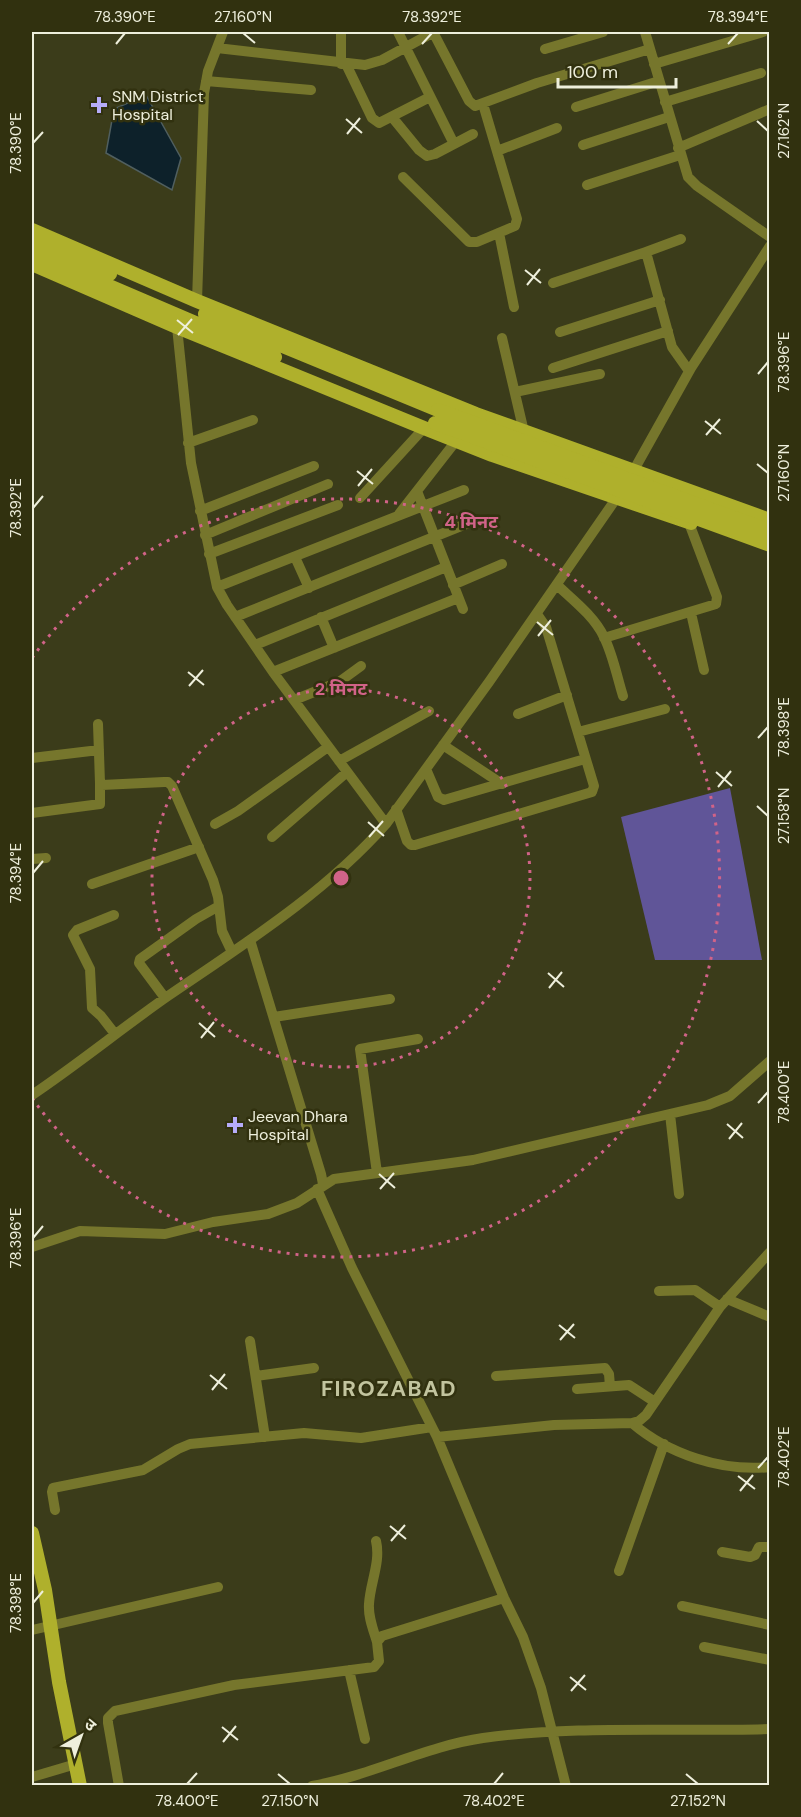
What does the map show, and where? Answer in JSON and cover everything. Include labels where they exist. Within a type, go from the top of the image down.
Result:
[{"type":"main road","points":[[32,230],[197,302],[415,390],[524,432],[770,520]]},
{"type":"main road","points":[[32,240],[432,420],[456,441],[770,550]]},
{"type":"main road","points":[[32,253],[432,420],[770,531]]},
{"type":"main road","points":[[32,264],[177,327],[770,544]]},
{"type":"main road","points":[[32,1536],[45,1590],[59,1682],[80,1785]]},
{"type":"street","points":[[197,302],[203,104],[206,81],[223,32]]},
{"type":"street","points":[[341,32],[344,64],[375,122],[379,123],[430,97]]},
{"type":"street","points":[[398,32],[454,144]]},
{"type":"street","points":[[217,48],[344,64],[372,63],[433,32],[469,101],[475,106],[537,83],[650,49]]},
{"type":"street","points":[[545,49],[603,32]]},
{"type":"street","points":[[645,32],[685,172],[692,182],[770,237]]},
{"type":"street","points":[[654,64],[764,32]]},
{"type":"street","points":[[665,102],[762,73]]},
{"type":"street","points":[[206,81],[311,90]]},
{"type":"street","points":[[576,107],[659,81]]},
{"type":"street","points":[[403,177],[469,242],[477,242],[513,228],[517,223],[483,104]]},
{"type":"street","points":[[587,185],[679,152],[770,108]]},
{"type":"street","points":[[392,117],[419,150],[427,156],[473,134]]},
{"type":"street","points":[[583,145],[669,117]]},
{"type":"street","points":[[497,151],[557,128]]},
{"type":"street","points":[[499,233],[514,307]]},
{"type":"street","points":[[553,283],[681,239]]},
{"type":"street","points":[[32,1095],[165,998],[285,916],[352,859],[386,825],[618,498],[689,371],[770,246]]},
{"type":"street","points":[[646,252],[674,352],[689,371]]},
{"type":"street","points":[[560,332],[660,300]]},
{"type":"street","points":[[177,327],[188,443],[200,512],[217,587],[273,672],[386,825]]},
{"type":"street","points":[[553,368],[668,331]]},
{"type":"street","points":[[502,338],[524,432]]},
{"type":"street","points":[[515,393],[600,374]]},
{"type":"street","points":[[188,443],[253,420]]},
{"type":"street","points":[[360,498],[432,420]]},
{"type":"street","points":[[399,515],[456,441]]},
{"type":"street","points":[[200,512],[314,466]]},
{"type":"street","points":[[205,535],[328,484]]},
{"type":"street","points":[[217,587],[465,490]]},
{"type":"street","points":[[417,491],[463,609]]},
{"type":"street","points":[[209,554],[338,505]]},
{"type":"street","points":[[235,617],[476,520]]},
{"type":"street","points":[[604,638],[713,607],[718,601],[689,523]]},
{"type":"street","points":[[295,557],[309,588]]},
{"type":"street","points":[[453,585],[502,564]]},
{"type":"street","points":[[255,645],[446,567]]},
{"type":"street","points":[[557,585],[587,614],[604,638],[623,696]]},
{"type":"street","points":[[273,672],[458,598]]},
{"type":"street","points":[[691,613],[704,670]]},
{"type":"street","points":[[396,809],[407,841],[415,845],[591,794],[594,786],[567,695],[546,627],[537,614]]},
{"type":"street","points":[[321,617],[334,648]]},
{"type":"street","points":[[294,700],[339,682],[361,666]]},
{"type":"street","points":[[518,714],[567,695]]},
{"type":"street","points":[[578,732],[665,708]]},
{"type":"street","points":[[339,761],[429,711]]},
{"type":"street","points":[[32,813],[100,804],[98,724]]},
{"type":"street","points":[[443,745],[502,784]]},
{"type":"street","points":[[215,824],[238,811],[328,747]]},
{"type":"street","points":[[32,758],[99,750]]},
{"type":"street","points":[[426,769],[438,797],[444,800],[585,759]]},
{"type":"street","points":[[272,837],[347,772]]},
{"type":"street","points":[[100,783],[105,786],[168,782],[172,786],[213,880],[222,931],[232,952]]},
{"type":"street","points":[[92,884],[199,847]]},
{"type":"street","points":[[32,859],[45,858]]},
{"type":"street","points":[[165,998],[140,963],[140,959],[196,919],[219,906]]},
{"type":"street","points":[[114,915],[76,930],[73,935],[90,969],[92,1008],[115,1035]]},
{"type":"street","points":[[250,940],[321,1174],[320,1187],[352,1268],[435,1432],[532,1661],[566,1785]]},
{"type":"street","points":[[274,1017],[390,999]]},
{"type":"street","points":[[377,1173],[360,1049],[418,1039]]},
{"type":"street","points":[[32,1247],[80,1231],[165,1234],[213,1222],[268,1214],[297,1203],[334,1179],[505,1154],[670,1114],[720,1101],[741,1087],[770,1061]]},
{"type":"street","points":[[670,1114],[678,1194]]},
{"type":"street","points":[[55,1510],[52,1489],[56,1487],[143,1470],[190,1444],[304,1433],[361,1438],[554,1425],[632,1423],[643,1419],[723,1303],[770,1252]]},
{"type":"street","points":[[659,1291],[695,1290],[723,1303],[770,1317]]},
{"type":"street","points":[[250,1341],[265,1437]]},
{"type":"street","points":[[256,1376],[314,1368]]},
{"type":"street","points":[[496,1376],[605,1368],[609,1374],[610,1386]]},
{"type":"street","points":[[577,1389],[623,1385],[634,1388],[655,1402]]},
{"type":"street","points":[[632,1423],[645,1433],[682,1452],[730,1467],[742,1469],[770,1467]]},
{"type":"street","points":[[619,1571],[664,1444]]},
{"type":"street","points":[[119,1785],[108,1722],[108,1718],[115,1711],[234,1685],[374,1667],[379,1657],[368,1606],[377,1556],[376,1541]]},
{"type":"street","points":[[722,1552],[750,1557],[755,1555],[759,1547],[770,1547]]},
{"type":"street","points":[[32,1630],[218,1587]]},
{"type":"street","points":[[377,1642],[382,1636],[504,1598]]},
{"type":"street","points":[[682,1606],[770,1625]]},
{"type":"street","points":[[704,1647],[770,1660]]},
{"type":"street","points":[[349,1670],[365,1739]]},
{"type":"street","points":[[312,1785],[331,1782],[471,1740],[552,1732],[770,1729]]},
{"type":"street","points":[[32,1778],[76,1764]]},
{"type":"shaded area","points":[[730,788],[762,960],[655,960],[621,817]]},
{"type":"water","points":[[146,95],[181,158],[172,190],[106,153],[114,109]]},
{"type":"place","name":"SNM District Hospital","points":[[99,105]]},
{"type":"place","name":"Jeevan Dhara Hospital","points":[[235,1125]]},
{"type":"district","name":"FIROZABAD","points":[[389,1388]]}]
